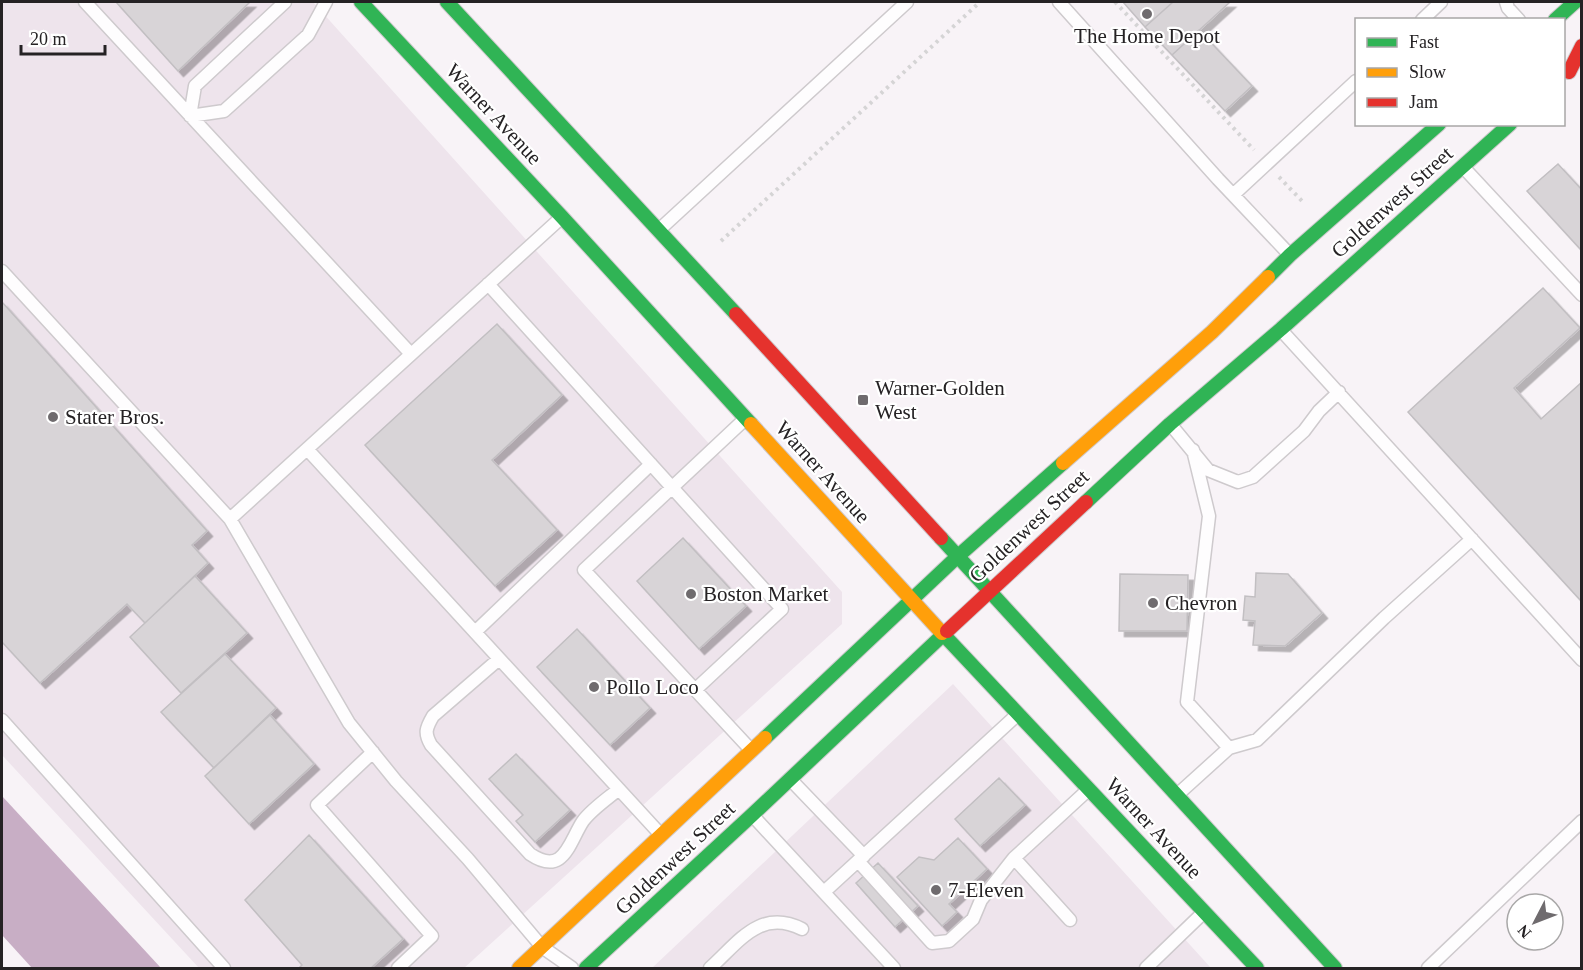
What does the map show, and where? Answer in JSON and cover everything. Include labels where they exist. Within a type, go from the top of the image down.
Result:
[{"type":"main road","name":"Warner Avenue","points":[[361,2],[562,217],[913,601],[1257,969]]},
{"type":"main road","name":"Warner Avenue","points":[[447,2],[659,230],[1335,969]]},
{"type":"main road","points":[[1557,18],[1575,2]]},
{"type":"main road","points":[[1568,75],[1581,46]]},
{"type":"main road","points":[[1568,75],[1581,61]]},
{"type":"main road","name":"Goldenwest Street","points":[[519,969],[913,601],[957,557],[1212,332],[1290,255],[1437,126]]},
{"type":"main road","name":"Goldenwest Street","points":[[586,969],[1170,424],[1281,329],[1508,126]]},
{"type":"lane","points":[[86,2],[411,354]]},
{"type":"lane","points":[[190,116],[195,86],[285,2]]},
{"type":"lane","points":[[190,116],[224,111],[308,35],[326,2]]},
{"type":"lane","points":[[659,230],[907,2]]},
{"type":"lane","points":[[1059,2],[1290,255]]},
{"type":"lane","points":[[1424,18],[1441,2]]},
{"type":"lane","points":[[1506,2],[1517,18]]},
{"type":"lane","points":[[1234,194],[1355,82]]},
{"type":"lane","points":[[1463,167],[1581,295]]},
{"type":"lane","points":[[230,519],[562,217]]},
{"type":"lane","points":[[2,271],[230,519],[349,723],[396,781],[468,859],[542,947],[572,969]]},
{"type":"lane","points":[[488,284],[782,609],[696,689]]},
{"type":"lane","points":[[1281,329],[1581,660]]},
{"type":"lane","points":[[1170,424],[1208,470],[1238,482],[1253,477],[1304,431],[1319,411],[1339,393]]},
{"type":"lane","points":[[746,419],[584,570],[752,751]]},
{"type":"lane","points":[[308,449],[662,836]]},
{"type":"lane","points":[[1193,450],[1209,516],[1187,702],[1229,748]]},
{"type":"lane","points":[[475,632],[651,464]]},
{"type":"lane","points":[[1176,795],[1229,748],[1257,740],[1384,618],[1472,539]]},
{"type":"lane","points":[[499,658],[433,716],[426,727],[425,735],[431,745],[507,829],[530,854],[542,861],[551,861],[569,850],[584,820],[619,789]]},
{"type":"lane","points":[[824,892],[1018,713]]},
{"type":"lane","points":[[2,720],[224,969]]},
{"type":"lane","points":[[373,752],[317,805],[432,936],[398,969]]},
{"type":"lane","points":[[790,779],[861,858],[932,943],[950,941],[973,919],[981,900],[1014,858],[1089,789]]},
{"type":"lane","points":[[752,815],[894,969]]},
{"type":"lane","points":[[1428,969],[1581,821]]},
{"type":"lane","points":[[1014,858],[1070,920]]},
{"type":"lane","points":[[1146,969],[1204,912]]},
{"type":"lane","points":[[710,969],[756,927],[772,922],[788,922],[802,929]]},
{"type":"path","points":[[721,241],[980,2]]},
{"type":"path","points":[[1115,2],[1302,201]]},
{"type":"shaded area","points":[[2,2],[313,2],[842,592],[842,624],[464,968],[199,968],[2,755]]},
{"type":"shaded area","points":[[953,684],[1211,968],[652,968]]},
{"type":"shaded area","points":[[2,796],[161,968],[32,968],[2,935]]},
{"type":"building","points":[[116,2],[250,2],[178,71]]},
{"type":"building","name":"The Home Depot","points":[[1123,2],[1173,2],[1145,27]]},
{"type":"building","points":[[1173,2],[1230,2],[1172,55],[1145,27]]},
{"type":"building","points":[[1199,30],[1252,86],[1225,111],[1172,55]]},
{"type":"building","points":[[1558,164],[1582,190],[1582,251],[1527,191]]},
{"type":"building","points":[[1543,288],[1580,328],[1514,388],[1541,419],[1582,382],[1582,602],[1408,412]]},
{"type":"building","name":"Stater Bros.","points":[[2,302],[207,531],[192,545],[208,563],[145,623],[127,604],[40,683],[2,642]]},
{"type":"building","points":[[497,324],[562,395],[492,460],[557,530],[495,586],[365,445]]},
{"type":"building","name":"Boston Market","points":[[683,538],[746,606],[699,649],[637,581]]},
{"type":"building","points":[[1256,573],[1288,574],[1322,613],[1285,646],[1253,645],[1255,621],[1243,620],[1245,596],[1255,597]]},
{"type":"building","name":"Chevron","points":[[1120,574],[1188,575],[1187,631],[1119,631]]},
{"type":"building","points":[[195,576],[247,633],[181,693],[130,637]]},
{"type":"building","name":"Pollo Loco","points":[[577,629],[650,708],[610,745],[537,667]]},
{"type":"building","points":[[225,654],[276,708],[214,768],[161,712]]},
{"type":"building","points":[[270,715],[314,764],[249,824],[205,776]]},
{"type":"building","points":[[516,754],[570,810],[535,842],[516,821],[523,815],[489,779]]},
{"type":"building","points":[[999,778],[1025,805],[980,846],[955,819]]},
{"type":"building","points":[[309,835],[403,939],[371,968],[299,968],[302,965],[245,900]]},
{"type":"building","name":"7-Eleven","points":[[958,838],[987,869],[949,904],[957,912],[942,926],[897,877],[919,857],[934,860]]},
{"type":"building","points":[[878,863],[918,906],[895,927],[856,883]]},
{"type":"traffic: fast","points":[[361,2],[751,424]]},
{"type":"traffic: fast","points":[[447,2],[736,314]]},
{"type":"traffic: fast","points":[[1557,18],[1575,2]]},
{"type":"traffic: fast","points":[[1268,277],[1437,126]]},
{"type":"traffic: fast","points":[[1086,502],[1170,424],[1281,329],[1508,126]]},
{"type":"traffic: fast","points":[[765,738],[957,557],[1063,463]]},
{"type":"traffic: fast","points":[[941,538],[1335,968]]},
{"type":"traffic: fast","points":[[586,968],[947,631]]},
{"type":"traffic: fast","points":[[942,633],[1257,968]]},
{"type":"traffic: slow","points":[[1063,463],[1212,332],[1268,277]]},
{"type":"traffic: slow","points":[[751,424],[942,633]]},
{"type":"traffic: slow","points":[[519,968],[765,738]]},
{"type":"traffic: jam","points":[[1569,72],[1582,46]]},
{"type":"traffic: jam","points":[[736,314],[941,538]]},
{"type":"traffic: jam","points":[[947,631],[1086,502]]},
{"type":"place","name":"The Home Depot","points":[[1147,14]]},
{"type":"place","name":"Warner-Golden West","points":[[863,400]]},
{"type":"place","name":"Stater Bros.","points":[[53,417]]},
{"type":"place","name":"Boston Market","points":[[691,594]]},
{"type":"place","name":"Chevron","points":[[1153,603]]},
{"type":"place","name":"Pollo Loco","points":[[594,687]]},
{"type":"place","name":"7-Eleven","points":[[936,890]]}]
